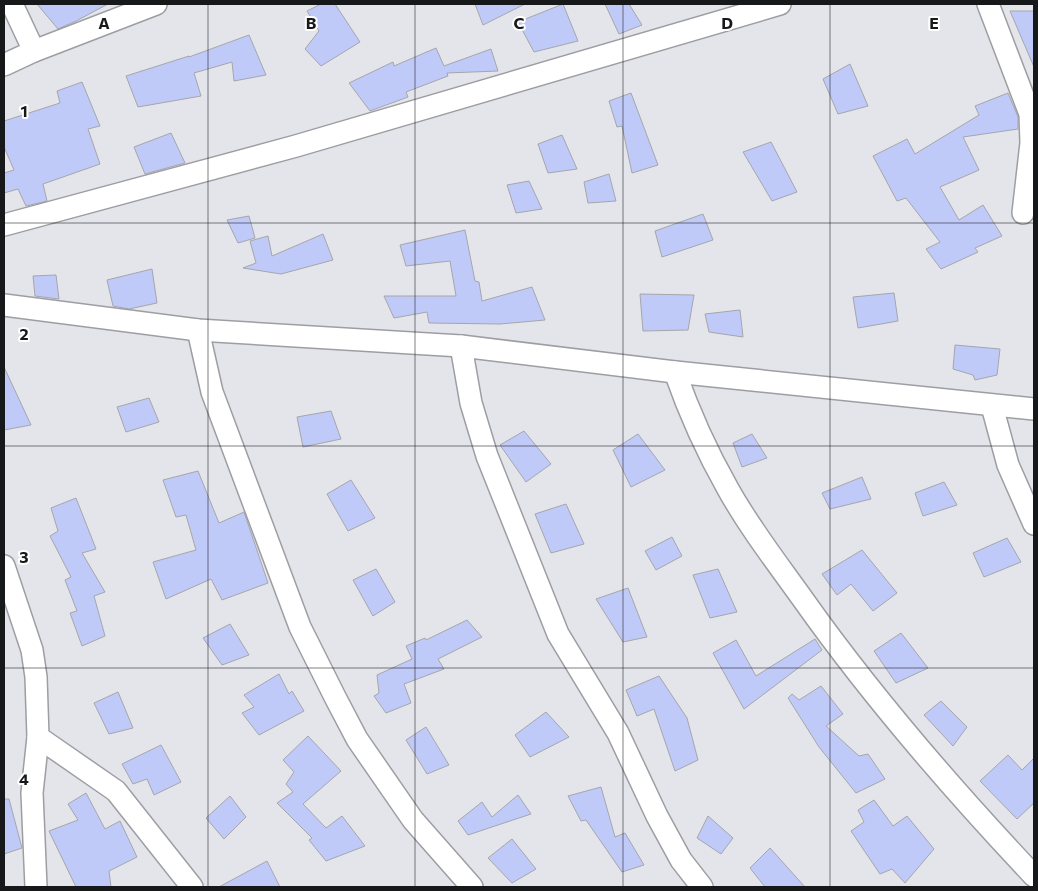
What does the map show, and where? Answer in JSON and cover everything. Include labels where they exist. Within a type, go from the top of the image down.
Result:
[{"type":"street","points":[[12,4],[34,51]]},
{"type":"street","points":[[4,65],[34,51],[156,4]]},
{"type":"street","points":[[4,225],[296,146],[780,4]]},
{"type":"street","points":[[988,4],[1030,114],[1031,143],[1023,214]]},
{"type":"street","points":[[4,305],[198,330],[461,346],[675,372],[1034,409]]},
{"type":"street","points":[[198,330],[212,392],[300,627],[357,739],[413,820],[472,887]]},
{"type":"street","points":[[461,346],[471,403],[487,456],[558,634],[618,734],[676,851],[702,887]]},
{"type":"street","points":[[675,372],[686,403],[728,490],[847,662],[927,758],[1034,876]]},
{"type":"street","points":[[992,406],[1008,465],[1034,524]]},
{"type":"street","points":[[4,566],[32,650],[36,678],[38,737],[32,793],[36,887]]},
{"type":"street","points":[[38,737],[116,791],[192,887]]},
{"type":"building","points":[[37,4],[108,4],[58,29]]},
{"type":"building","points":[[321,4],[335,4],[360,42],[321,66],[305,49],[319,31],[307,11]]},
{"type":"building","points":[[475,4],[525,4],[483,25]]},
{"type":"building","points":[[563,4],[578,41],[534,52],[518,22]]},
{"type":"building","points":[[605,4],[629,4],[642,25],[619,34]]},
{"type":"building","points":[[1010,11],[1034,11],[1034,67]]},
{"type":"building","points":[[249,35],[266,75],[234,81],[232,62],[194,73],[201,96],[138,107],[126,76],[189,57]]},
{"type":"building","points":[[436,48],[444,66],[491,49],[498,71],[447,73],[448,76],[406,92],[408,97],[370,111],[349,83],[393,62],[394,66]]},
{"type":"building","points":[[850,64],[868,106],[838,114],[823,79]]},
{"type":"building","points":[[82,82],[100,126],[88,129],[100,164],[43,184],[47,201],[26,206],[18,189],[4,193],[4,173],[14,170],[4,147],[4,121],[60,103],[57,91]]},
{"type":"building","points":[[631,93],[658,165],[632,173],[622,126],[617,127],[609,101]]},
{"type":"building","points":[[1008,93],[1018,117],[1018,129],[963,137],[979,170],[940,187],[959,220],[983,205],[1002,236],[975,248],[978,252],[941,269],[926,249],[940,242],[906,198],[897,201],[873,156],[907,139],[915,154],[979,115],[975,106]]},
{"type":"building","points":[[171,133],[185,163],[145,174],[134,147]]},
{"type":"building","points":[[562,135],[577,169],[548,173],[538,144]]},
{"type":"building","points":[[771,142],[797,192],[772,201],[743,152]]},
{"type":"building","points":[[609,174],[616,201],[588,203],[584,182]]},
{"type":"building","points":[[529,181],[542,209],[516,213],[507,185]]},
{"type":"building","points":[[703,214],[713,240],[662,257],[655,231]]},
{"type":"building","points":[[249,216],[255,238],[238,243],[227,220]]},
{"type":"building","points":[[465,230],[475,281],[479,282],[482,301],[532,287],[545,320],[500,324],[429,323],[427,312],[394,318],[384,296],[456,296],[450,261],[406,266],[400,245]]},
{"type":"building","points":[[323,234],[333,260],[281,274],[243,268],[256,263],[250,241],[268,236],[272,256]]},
{"type":"building","points":[[152,269],[157,303],[129,309],[113,306],[107,280]]},
{"type":"building","points":[[56,275],[59,299],[35,296],[33,276]]},
{"type":"building","points":[[894,293],[898,321],[858,328],[853,297]]},
{"type":"building","points":[[640,294],[694,295],[688,330],[643,331]]},
{"type":"building","points":[[740,310],[743,337],[709,332],[705,314]]},
{"type":"building","points":[[955,345],[1000,349],[997,375],[975,380],[973,375],[953,369]]},
{"type":"building","points":[[4,367],[31,425],[4,430]]},
{"type":"building","points":[[149,398],[159,422],[126,432],[117,407]]},
{"type":"building","points":[[331,411],[341,439],[303,447],[297,417]]},
{"type":"building","points":[[524,431],[551,464],[526,482],[500,445]]},
{"type":"building","points":[[638,434],[665,470],[631,487],[613,450]]},
{"type":"building","points":[[752,434],[767,458],[742,467],[733,443]]},
{"type":"building","points":[[198,471],[219,523],[244,512],[268,583],[222,600],[211,579],[166,599],[153,562],[196,550],[186,515],[176,517],[163,480]]},
{"type":"building","points":[[862,477],[871,499],[830,509],[822,493]]},
{"type":"building","points":[[351,480],[375,518],[348,531],[327,494]]},
{"type":"building","points":[[944,482],[957,505],[923,516],[915,493]]},
{"type":"building","points":[[76,498],[96,549],[82,553],[105,592],[94,596],[105,636],[82,646],[70,613],[77,611],[65,580],[71,577],[50,536],[58,531],[51,508]]},
{"type":"building","points":[[566,504],[584,544],[551,553],[535,514]]},
{"type":"building","points":[[672,537],[682,556],[656,570],[645,551]]},
{"type":"building","points":[[1007,538],[1021,562],[984,577],[973,553]]},
{"type":"building","points":[[862,550],[897,593],[873,611],[851,584],[837,595],[822,574]]},
{"type":"building","points":[[376,569],[395,602],[373,616],[353,580]]},
{"type":"building","points":[[718,569],[737,612],[710,618],[693,575]]},
{"type":"building","points":[[628,588],[647,637],[623,642],[596,599]]},
{"type":"building","points":[[467,620],[482,637],[438,659],[444,669],[404,684],[411,703],[386,713],[374,696],[379,693],[377,675],[412,659],[406,646],[425,638],[426,640]]},
{"type":"building","points":[[230,624],[249,655],[222,665],[203,638]]},
{"type":"building","points":[[901,633],[928,668],[896,683],[874,651]]},
{"type":"building","points":[[815,639],[822,650],[744,709],[713,653],[736,640],[756,676]]},
{"type":"building","points":[[279,674],[289,694],[292,691],[304,711],[259,735],[242,713],[254,707],[244,695]]},
{"type":"building","points":[[659,676],[687,718],[698,760],[675,771],[654,709],[637,716],[626,690]]},
{"type":"building","points":[[821,686],[843,714],[826,726],[859,756],[868,754],[885,779],[856,793],[819,747],[788,698],[792,694],[799,700]]},
{"type":"building","points":[[118,692],[133,728],[109,734],[94,703]]},
{"type":"building","points":[[941,701],[967,727],[953,746],[924,715]]},
{"type":"building","points":[[546,712],[569,737],[530,757],[515,735]]},
{"type":"building","points":[[426,727],[449,765],[427,774],[406,740]]},
{"type":"building","points":[[308,736],[341,771],[303,804],[326,828],[342,816],[365,846],[326,861],[309,840],[312,838],[277,803],[293,792],[286,784],[294,772],[283,760]]},
{"type":"building","points":[[161,745],[181,782],[154,795],[147,779],[133,784],[122,764]]},
{"type":"building","points":[[1008,755],[1022,770],[1034,758],[1034,803],[1017,819],[980,781]]},
{"type":"building","points":[[601,787],[615,837],[625,833],[644,865],[622,872],[586,820],[581,821],[568,796]]},
{"type":"building","points":[[86,793],[105,829],[120,821],[137,857],[109,871],[111,887],[76,887],[49,831],[78,820],[68,804]]},
{"type":"building","points":[[518,795],[531,814],[468,835],[458,821],[482,802],[492,817]]},
{"type":"building","points":[[230,796],[246,817],[224,839],[206,818]]},
{"type":"building","points":[[4,799],[9,799],[22,848],[4,854]]},
{"type":"building","points":[[874,800],[893,826],[907,816],[934,849],[905,883],[892,869],[880,874],[851,831],[864,822],[858,810]]},
{"type":"building","points":[[708,816],[733,838],[721,854],[697,838]]},
{"type":"building","points":[[512,839],[536,869],[512,883],[488,858]]},
{"type":"building","points":[[770,848],[805,887],[765,887],[750,868]]},
{"type":"building","points":[[267,861],[280,887],[219,887]]}]
